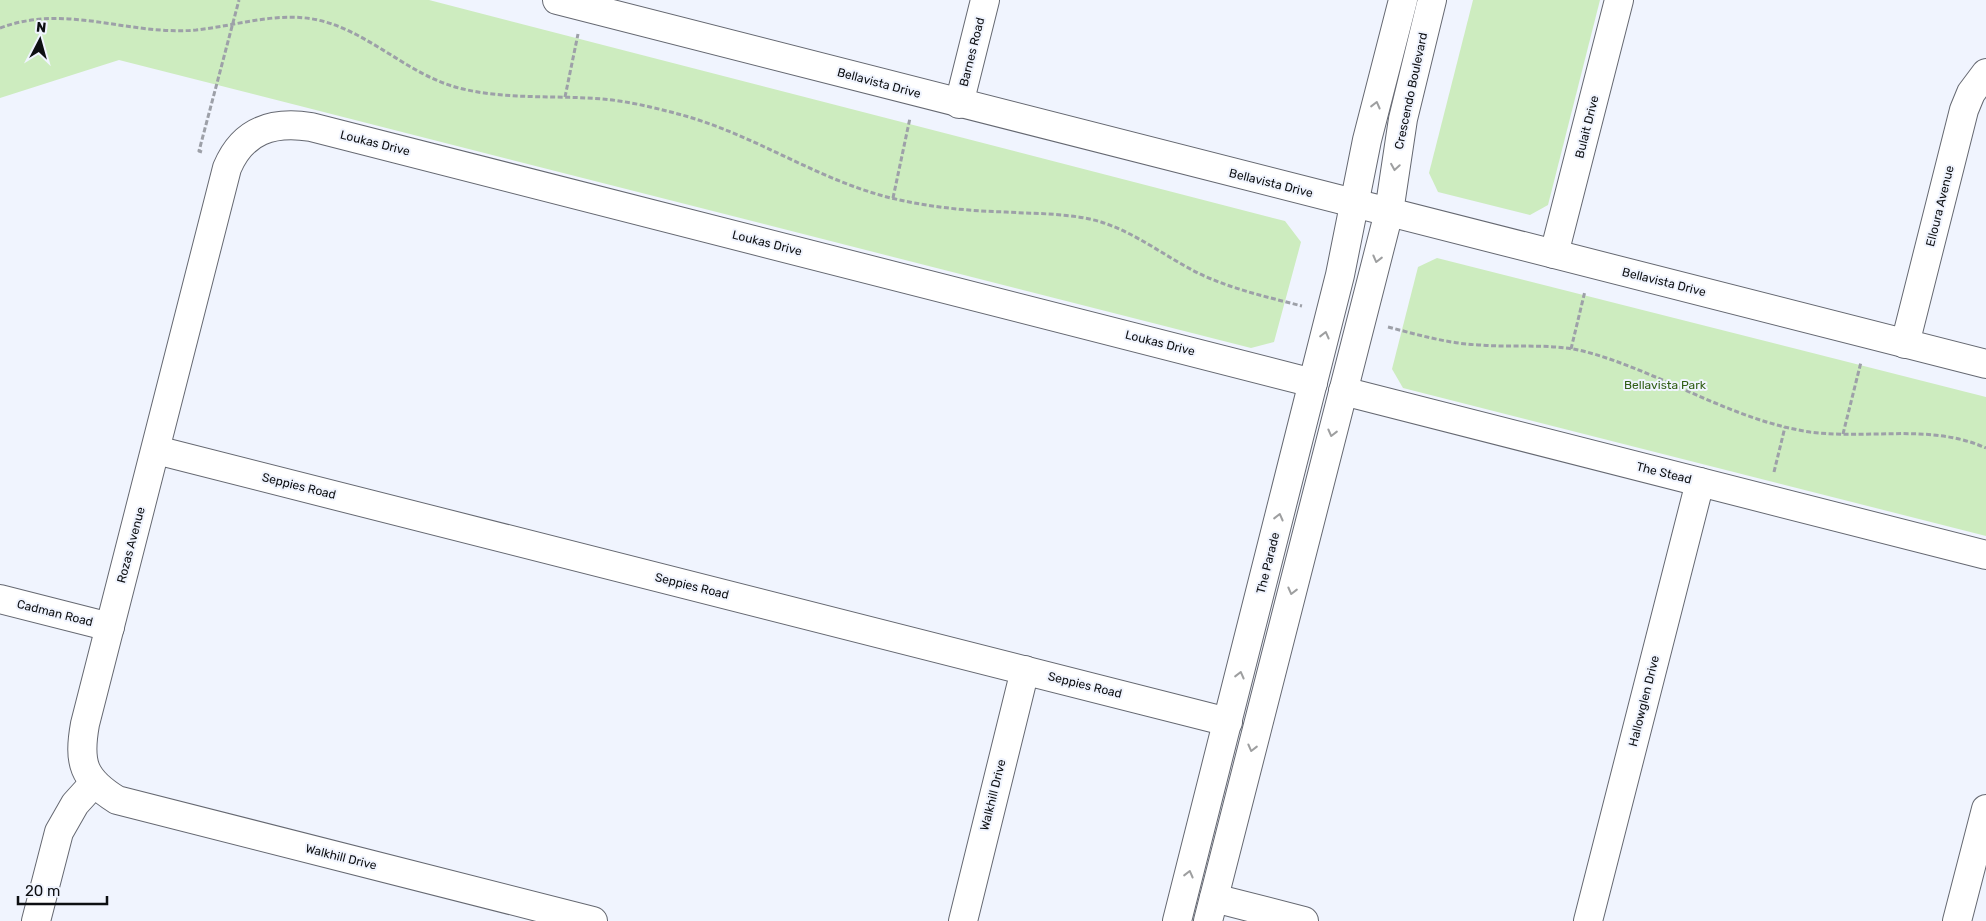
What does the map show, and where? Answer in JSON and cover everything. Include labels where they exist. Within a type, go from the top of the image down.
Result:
[{"type":"street","name":"Bellavista Drive","points":[[557,0],[584,7],[633,9],[917,93],[1986,364]]},
{"type":"street","name":"Barnes Road","points":[[959,104],[985,0]]},
{"type":"street","points":[[1353,204],[1403,0]]},
{"type":"street","name":"Crescendo Boulevard","points":[[1389,212],[1403,119],[1432,0]]},
{"type":"street","name":"Bulait Drive","points":[[1554,254],[1619,0]]},
{"type":"street","name":"Elloura Avenue","points":[[1905,344],[1964,110],[1971,93],[1986,73]]},
{"type":"street","name":"Loukas Drive","points":[[231,158],[240,145],[252,135],[268,128],[282,124],[312,127],[1313,383]]},
{"type":"street","name":"Rozas Avenue","points":[[94,783],[82,760],[81,747],[110,627],[231,158]]},
{"type":"street","name":"The Parade","points":[[1178,921],[1313,383],[1353,204]]},
{"type":"street","points":[[1304,921],[1211,910],[1389,212]]},
{"type":"street","name":"The Stead","points":[[1343,391],[1986,555]]},
{"type":"street","name":"Seppies Road","points":[[156,450],[1228,722]]},
{"type":"street","name":"Hallowglen Drive","points":[[1588,921],[1700,482]]},
{"type":"street","name":"Cadman Road","points":[[0,599],[110,627]]},
{"type":"street","name":"Walkhill Drive","points":[[962,921],[1025,670]]},
{"type":"street","points":[[36,921],[59,832],[74,804],[94,783]]},
{"type":"street","name":"Walkhill Drive","points":[[94,783],[117,800],[134,805],[593,921]]},
{"type":"street","points":[[1957,921],[1986,810]]},
{"type":"path","points":[[231,158],[199,151],[239,0]]},
{"type":"path","points":[[564,97],[584,7]]},
{"type":"path","points":[[0,28],[16,22],[43,17],[69,17],[176,30],[198,30],[268,18],[316,20],[344,28],[436,81],[457,88],[486,94],[605,99],[686,116],[727,132],[827,177],[893,198],[937,208],[1084,218],[1123,230],[1200,274],[1235,288],[1330,313]]},
{"type":"path","points":[[893,198],[917,93]]},
{"type":"path","points":[[1571,349],[1591,264]]},
{"type":"path","points":[[1361,320],[1456,343],[1547,345],[1571,349],[1603,358],[1729,408],[1785,427],[1811,432],[1844,434],[1938,434],[1973,442],[1986,448]]},
{"type":"path","points":[[1844,434],[1868,334]]},
{"type":"path","points":[[1768,499],[1785,427]]},
{"type":"green space","points":[[0,0],[429,0],[1285,221],[1301,242],[1274,342],[1251,348],[119,60],[0,98]]},
{"type":"green space","points":[[1473,0],[1600,0],[1548,205],[1530,215],[1438,192],[1429,173]]},
{"type":"green space","name":"Bellavista Park","points":[[1437,258],[1986,397],[1986,536],[1403,388],[1392,369],[1418,267]]}]
